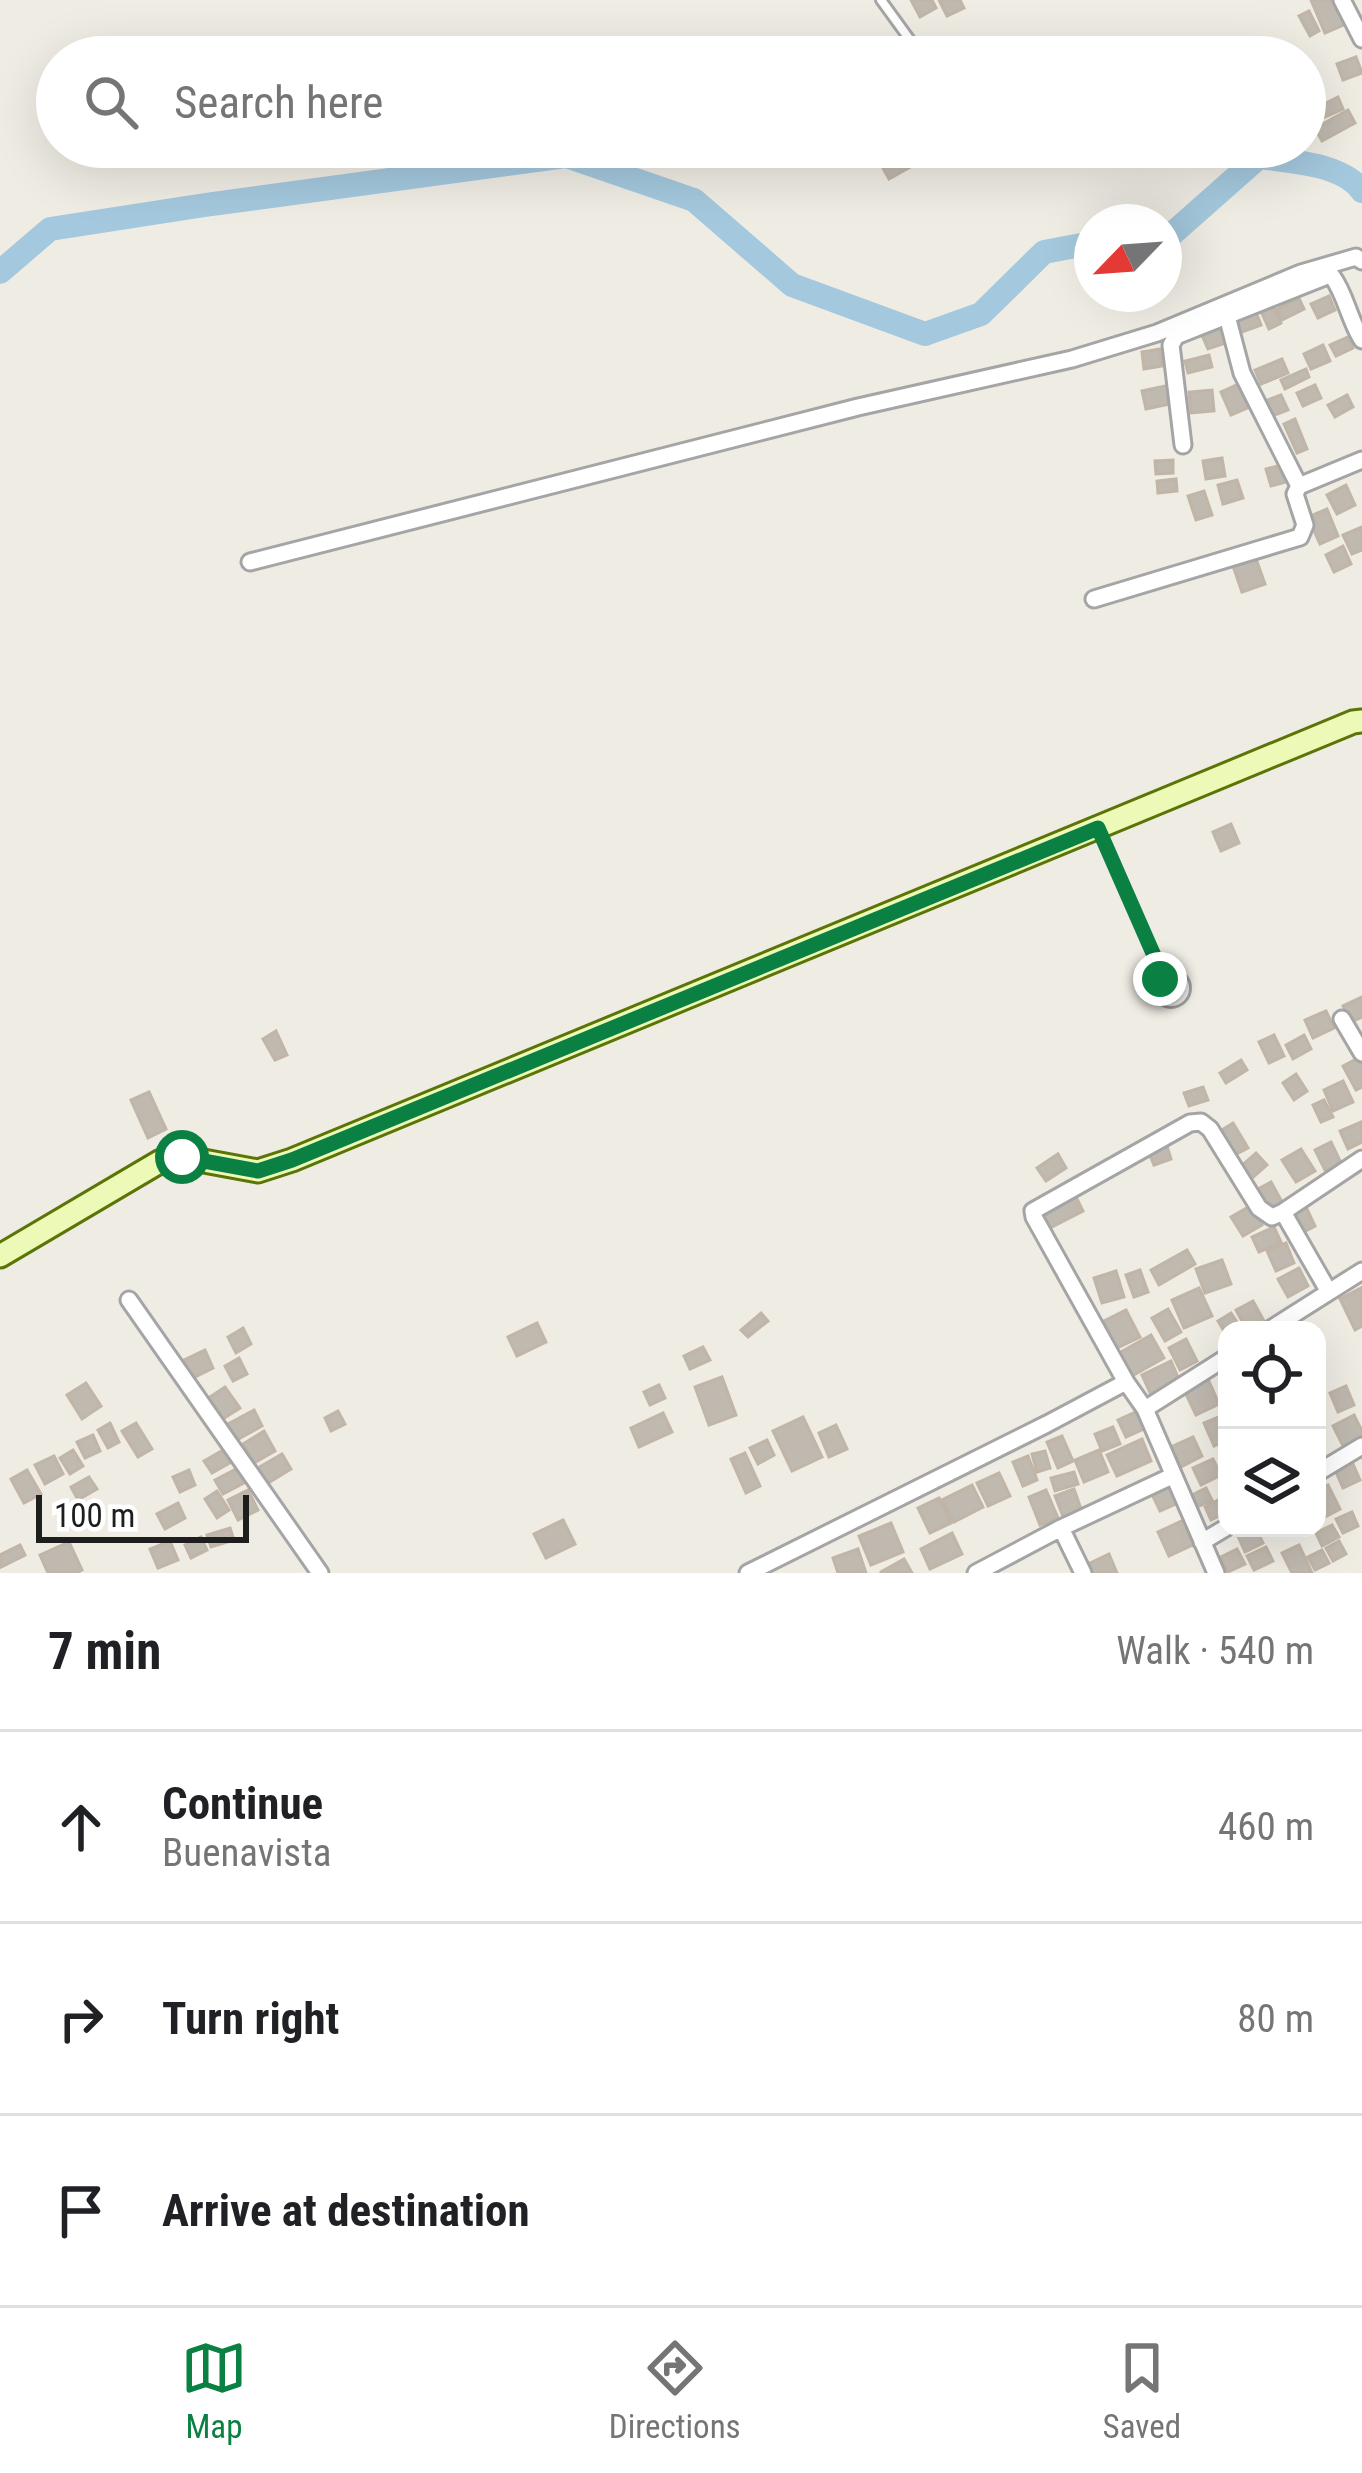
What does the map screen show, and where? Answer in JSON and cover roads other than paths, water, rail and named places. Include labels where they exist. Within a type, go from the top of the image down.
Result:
[{"type":"street","points":[[1342,0],[1362,39]]},
{"type":"street","points":[[250,562],[858,407],[1072,358],[1157,333],[1300,272],[1356,257],[1362,261]]},
{"type":"street","points":[[1183,445],[1172,340],[1332,276],[1362,340]]},
{"type":"street","points":[[1227,316],[1242,373],[1299,486]]},
{"type":"street","points":[[1094,599],[1300,537],[1305,524],[1295,494],[1299,486],[1362,460]]},
{"type":"street","points":[[0,1256],[161,1161],[182,1157],[258,1171],[292,1160],[1362,721]]},
{"type":"street","points":[[1342,1019],[1362,1052]]},
{"type":"street","points":[[1216,1573],[1144,1409],[1034,1211],[1190,1123],[1201,1122],[1210,1129],[1259,1208],[1272,1216],[1362,1159]]},
{"type":"street","points":[[1283,1212],[1329,1292]]},
{"type":"street","points":[[1283,1321],[1362,1271]]},
{"type":"street","points":[[129,1300],[320,1573]]},
{"type":"street","points":[[1144,1409],[1218,1363]]},
{"type":"street","points":[[748,1573],[1126,1382]]},
{"type":"street","points":[[1326,1468],[1362,1446]]},
{"type":"street","points":[[976,1573],[1172,1476]]},
{"type":"street","points":[[1061,1528],[1083,1573]]},
{"type":"street","points":[[1202,1542],[1218,1532]]},
{"type":"lane","points":[[881,0],[907,36]]},
{"type":"lane","points":[[1098,828],[1163,976]]},
{"type":"waterway","points":[[0,272],[50,229],[478,168]]},
{"type":"waterway","points":[[601,168],[694,200],[792,285],[925,334],[981,314],[1044,252],[1074,246]]},
{"type":"waterway","points":[[1182,225],[1247,168]]},
{"type":"waterway","points":[[1325,168],[1362,191]]}]
